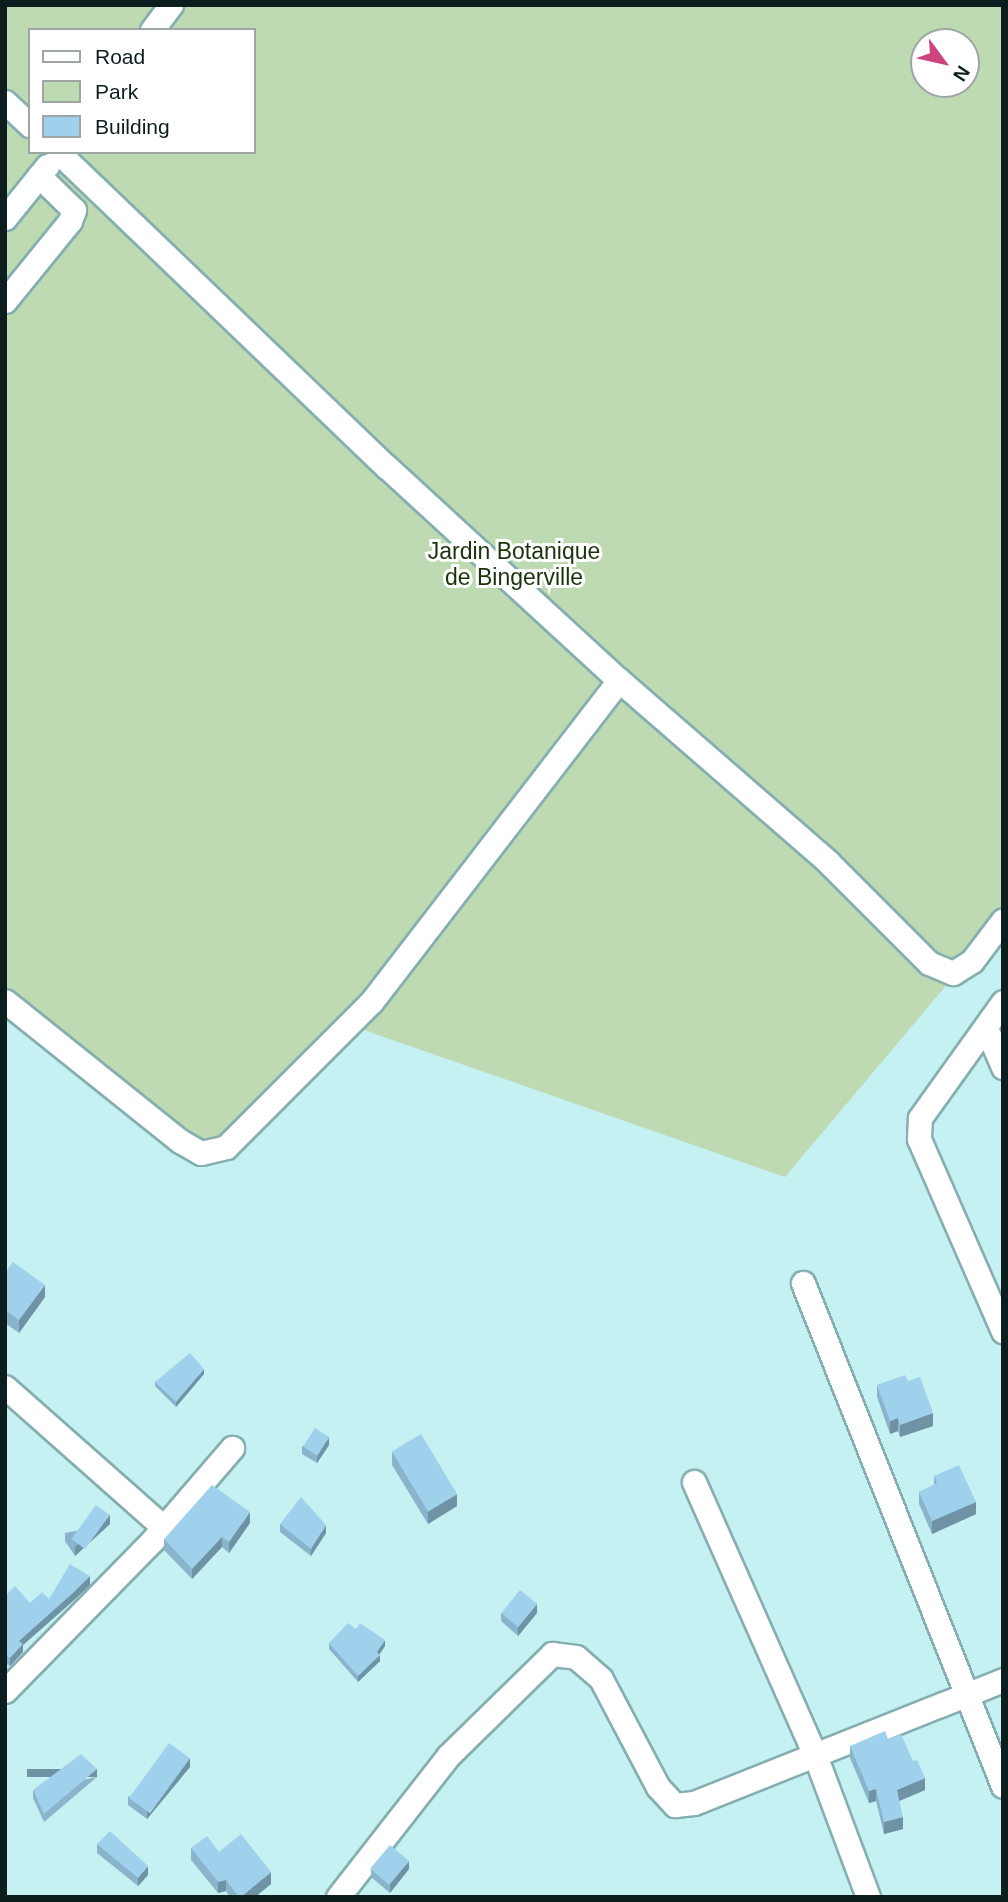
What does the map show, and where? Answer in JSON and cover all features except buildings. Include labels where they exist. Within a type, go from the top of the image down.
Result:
[{"type":"street","points":[[154,28],[171,5]]},
{"type":"street","points":[[5,102],[28,123]]},
{"type":"street","points":[[5,218],[56,154]]},
{"type":"street","points":[[60,154],[387,467],[619,680],[828,862],[929,963],[953,973],[972,961],[1003,920]]},
{"type":"street","points":[[5,301],[70,221],[74,210],[39,176]]},
{"type":"street","points":[[5,1001],[180,1141],[201,1153],[226,1147],[372,1001],[619,680]]},
{"type":"street","points":[[1003,1002],[920,1118],[919,1139],[1003,1331]]},
{"type":"street","points":[[986,1028],[1003,1067]]},
{"type":"street","points":[[803,1283],[1003,1786]]},
{"type":"street","points":[[5,1387],[162,1525]]},
{"type":"street","points":[[5,1691],[152,1541],[162,1525],[232,1448]]},
{"type":"street","points":[[694,1482],[815,1755],[868,1897]]},
{"type":"street","points":[[338,1897],[448,1756],[552,1654],[576,1657],[601,1679],[658,1787],[675,1805],[694,1803],[1003,1679]]},
{"type":"green space","name":"Jardin Botanique de Bingerville","points":[[5,5],[1003,5],[1003,910],[949,982],[785,1177],[338,1021],[197,1161],[5,1016]]}]
